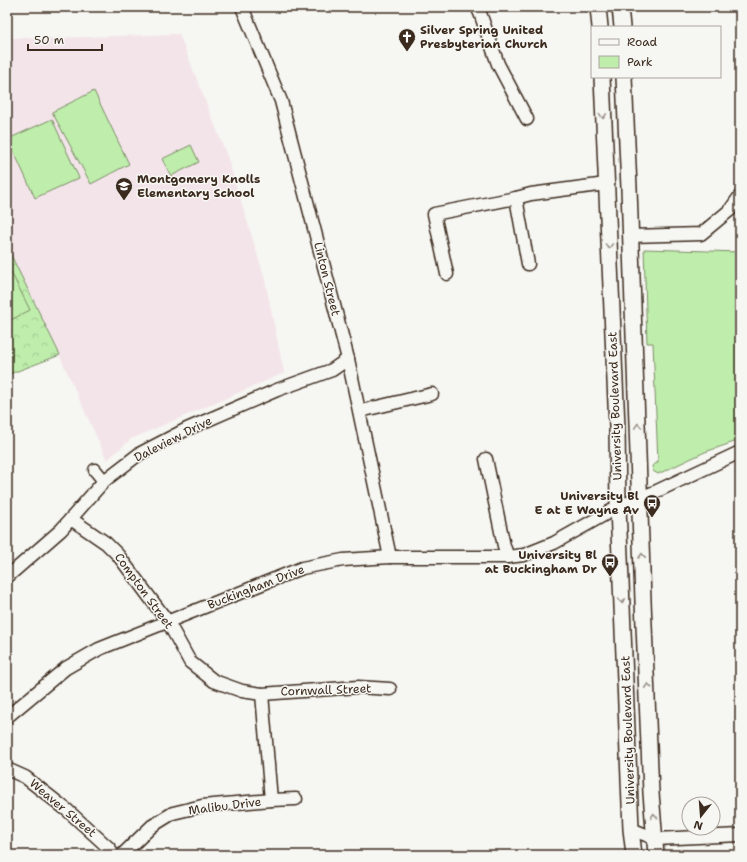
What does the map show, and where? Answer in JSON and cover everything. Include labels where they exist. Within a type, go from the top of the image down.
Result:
[{"type":"main road","points":[[598,7],[600,26]]},
{"type":"main road","points":[[620,7],[622,26]]},
{"type":"main road","name":"University Boulevard East","points":[[602,78],[617,427],[618,506],[631,829],[634,855]]},
{"type":"main road","name":"University Boulevard East","points":[[624,78],[641,497],[643,601],[656,855]]},
{"type":"street","name":"Linton Street","points":[[242,7],[281,101],[348,359],[390,557]]},
{"type":"street","points":[[477,7],[498,64],[527,120]]},
{"type":"street","points":[[447,274],[434,214],[531,194],[606,184]]},
{"type":"street","points":[[631,236],[701,234],[730,210],[740,196]]},
{"type":"street","points":[[516,198],[528,264]]},
{"type":"street","name":"Daleview Drive","points":[[7,577],[61,530],[104,481],[139,454],[187,429],[277,390],[332,370],[348,359]]},
{"type":"street","points":[[360,411],[432,394]]},
{"type":"street","name":"Buckingham Drive","points":[[7,717],[66,668],[99,649],[302,568],[343,560],[390,557],[508,557],[524,555],[554,543],[618,506],[740,452]]},
{"type":"street","points":[[486,459],[504,546],[508,557]]},
{"type":"street","points":[[95,470],[104,481]]},
{"type":"street","name":"Compton Street","points":[[71,519],[106,543],[118,555],[168,622],[190,662],[214,681],[242,691],[262,694]]},
{"type":"street","name":"Cornwall Street","points":[[262,694],[358,687],[390,689]]},
{"type":"street","points":[[262,694],[271,800]]},
{"type":"street","name":"Weaver Street","points":[[7,769],[26,777],[67,810],[109,848],[114,855]]},
{"type":"street","name":"Malibu Drive","points":[[122,855],[152,826],[173,813],[202,806],[296,799]]},
{"type":"street","points":[[631,829],[656,839],[740,835]]},
{"type":"shaded area","name":"Montgomery Knolls Elementary School","points":[[179,34],[227,156],[264,276],[284,373],[131,439],[107,460],[53,341],[7,247],[7,38]]},
{"type":"green space","points":[[94,91],[129,164],[91,184],[52,112]]},
{"type":"green space","points":[[52,119],[79,178],[35,198],[8,139]]},
{"type":"green space","points":[[191,145],[199,162],[171,176],[162,159]]},
{"type":"green space","points":[[7,247],[60,355],[7,375]]},
{"type":"green space","points":[[644,249],[740,252],[740,440],[705,452],[658,474],[653,471],[652,466],[658,462],[653,343],[647,343]]},
{"type":"green space","points":[[7,264],[30,310],[7,322]]},
{"type":"place","name":"Silver Spring United Presbyterian Church","points":[[407,52]]},
{"type":"place","name":"Montgomery Knolls Elementary School","points":[[124,201]]},
{"type":"place","name":"University Bl E at E Wayne Av","points":[[652,518]]},
{"type":"place","name":"University Bl at Buckingham Dr","points":[[610,577]]}]
